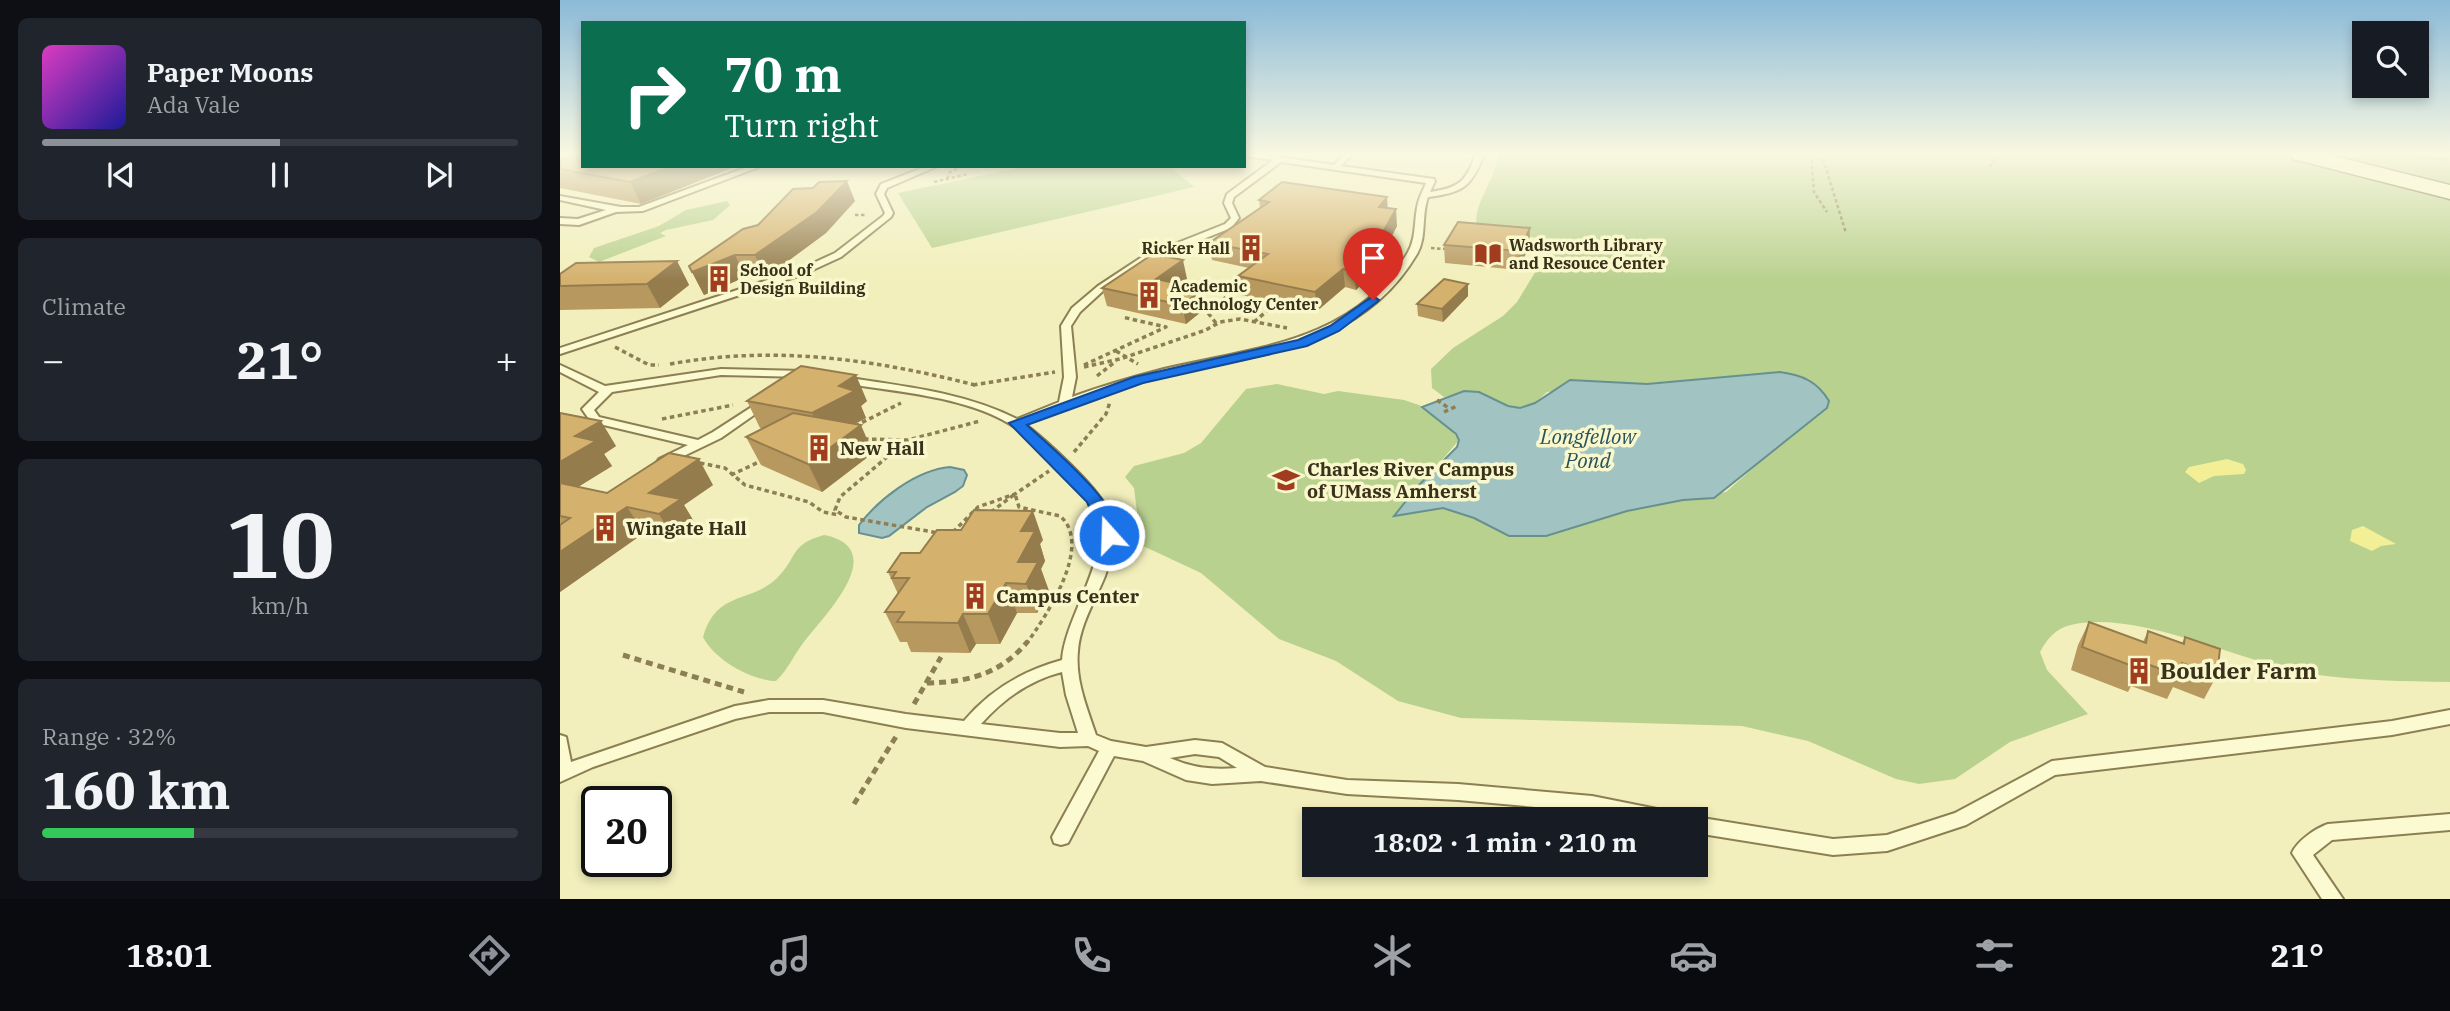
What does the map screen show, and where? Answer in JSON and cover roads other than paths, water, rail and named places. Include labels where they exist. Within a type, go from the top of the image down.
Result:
[{"type":"lane","points":[[560,198],[615,209],[640,209],[679,196]]},
{"type":"lane","points":[[560,351],[770,284],[830,260],[874,230],[887,217],[889,213],[881,196]]},
{"type":"lane","points":[[1065,403],[1069,369],[1066,326],[1076,310],[1144,259],[1228,226],[1235,218],[1228,203],[1231,196]]},
{"type":"lane","points":[[1017,423],[1065,403],[1147,377],[1274,351],[1335,329],[1367,305],[1400,272],[1416,246],[1421,205],[1425,196]]},
{"type":"lane","points":[[560,222],[579,222],[615,209]]},
{"type":"lane","points":[[560,368],[597,388],[608,389],[721,372],[821,377],[928,396],[999,415],[1017,423],[1094,499],[1107,523],[1106,556],[1074,629],[1069,664],[1073,697],[1089,739]]},
{"type":"lane","points":[[795,384],[821,377]]},
{"type":"lane","points":[[608,389],[588,409],[595,420],[699,444]]},
{"type":"lane","points":[[650,469],[699,444],[774,398]]},
{"type":"lane","points":[[968,728],[988,704],[1018,681],[1069,664]]},
{"type":"lane","points":[[560,742],[562,774],[587,762],[724,716],[763,707],[823,706],[906,721],[1060,740],[1089,739],[1109,748],[1146,754],[1186,773],[1199,775],[1261,774],[1347,788],[1458,792],[1607,807]]},
{"type":"lane","points":[[1708,827],[1833,847],[1887,843],[1959,819],[2052,768],[2316,738],[2423,724],[2450,717]]},
{"type":"lane","points":[[1146,754],[1195,747],[1222,750],[1261,774]]},
{"type":"lane","points":[[1060,837],[1109,748]]},
{"type":"lane","points":[[2333,899],[2301,853],[2329,832],[2450,822]]},
{"type":"water","name":"Longfellow Pond","points":[[1780,372],[1802,377],[1814,384],[1829,401],[1827,408],[1714,498],[1683,500],[1627,511],[1546,536],[1509,536],[1474,518],[1443,508],[1394,516],[1418,486],[1457,447],[1459,440],[1456,434],[1422,407],[1464,391],[1479,392],[1508,406],[1520,408],[1535,403],[1570,380],[1647,384]]},
{"type":"water","points":[[950,467],[964,470],[967,475],[963,486],[955,492],[927,507],[889,536],[882,538],[859,533],[859,525],[867,515],[899,487],[924,474]]},
{"type":"place","name":"Ricker Hall","points":[[1251,248]]},
{"type":"place","name":"Wadsworth Library and Resouce Center","points":[[1488,254]]},
{"type":"place","name":"School of Design Building","points":[[719,279]]},
{"type":"place","name":"Academic Technology Center","points":[[1149,295]]},
{"type":"place","name":"New Hall","points":[[819,448]]},
{"type":"place","name":"Charles River Campus of UMass Amherst","points":[[1286,480]]},
{"type":"place","name":"Wingate Hall","points":[[605,528]]},
{"type":"place","name":"Campus Center","points":[[975,596]]},
{"type":"place","name":"Boulder Farm","points":[[2139,671]]}]
